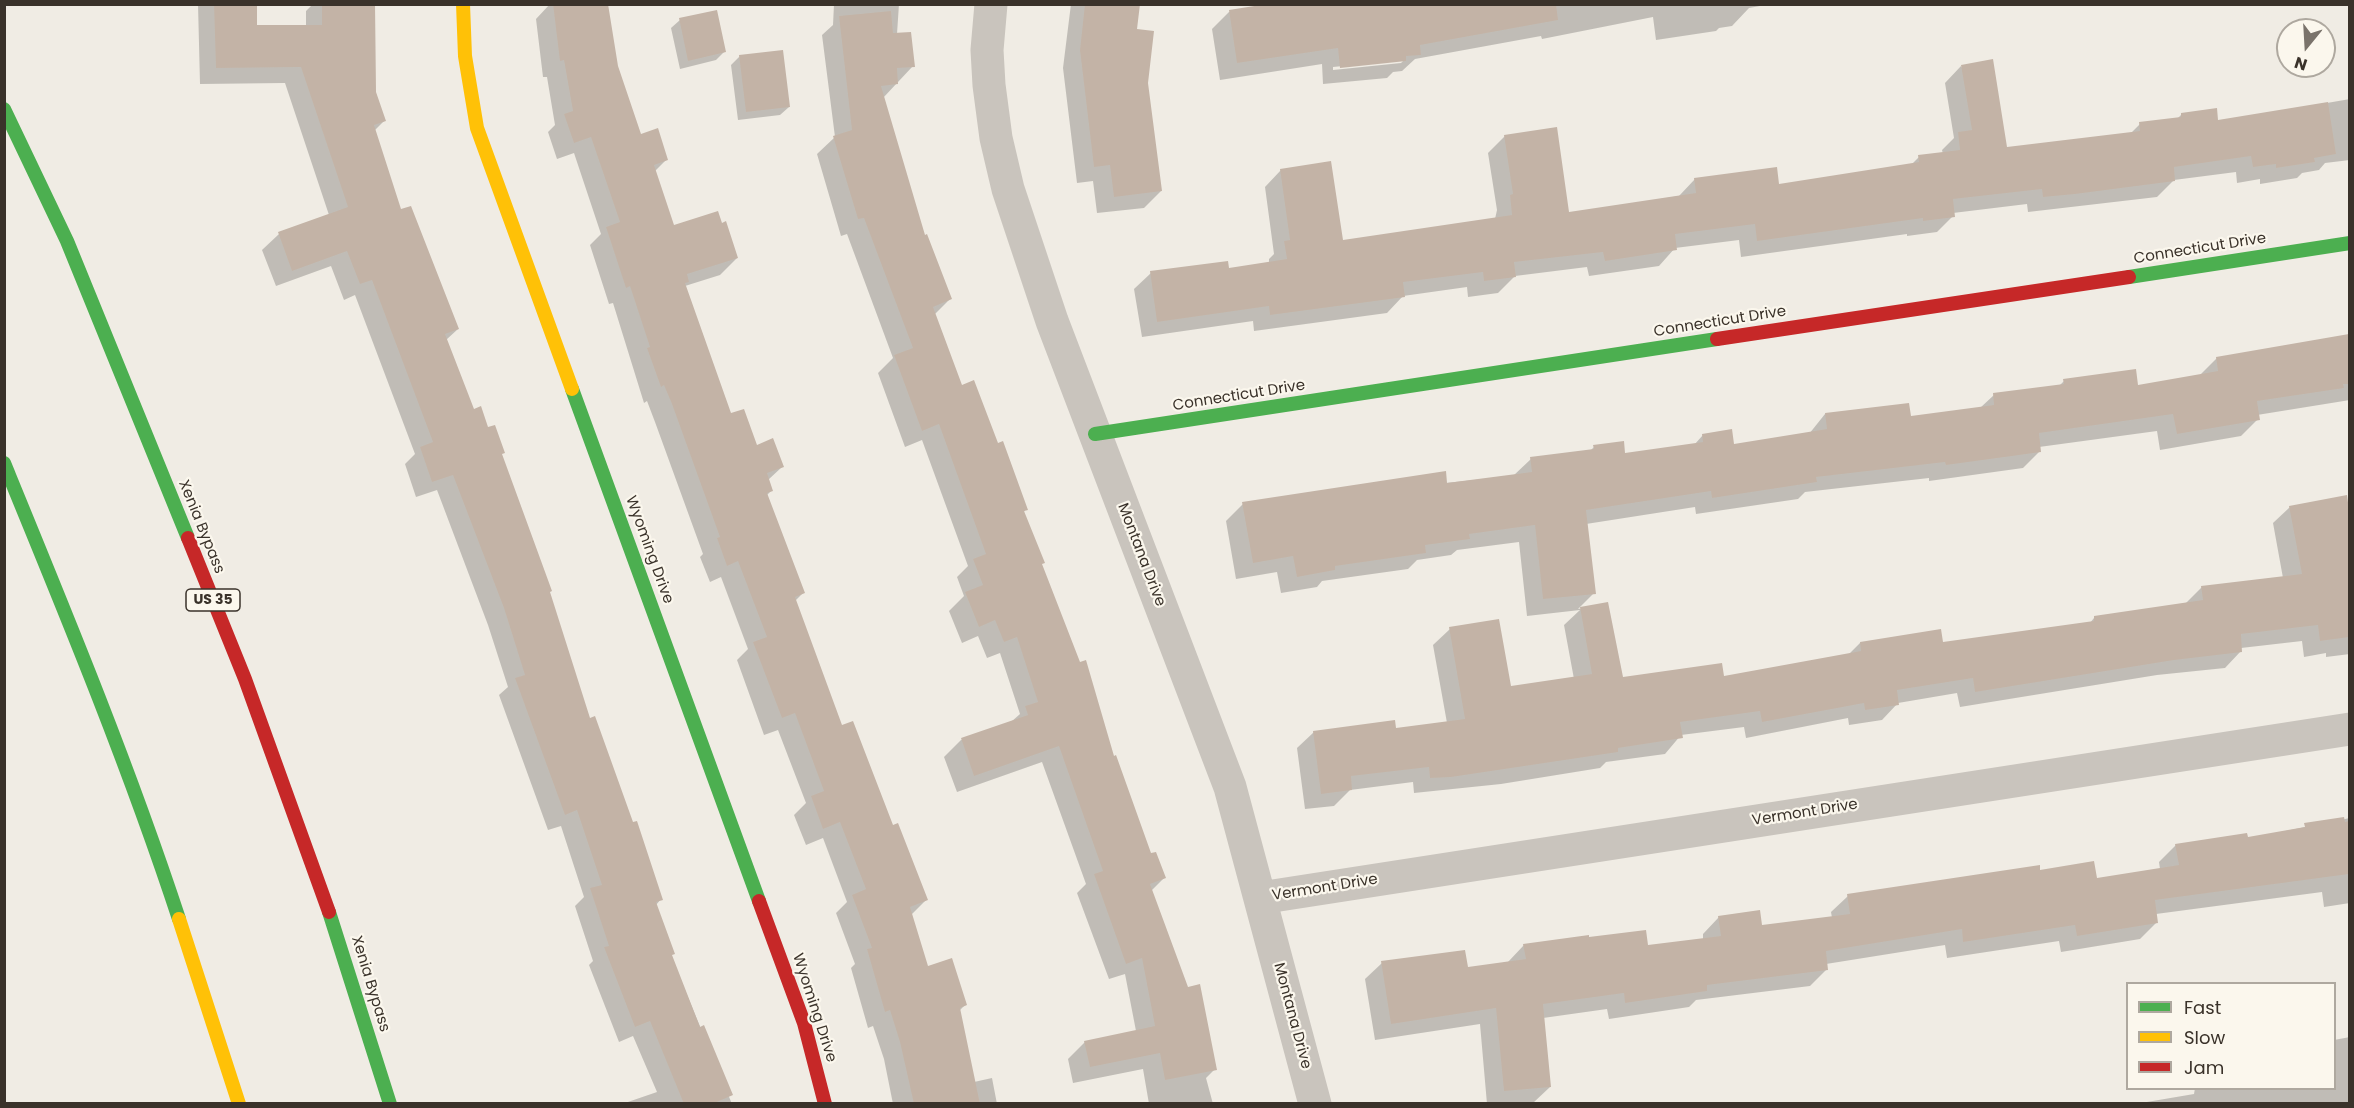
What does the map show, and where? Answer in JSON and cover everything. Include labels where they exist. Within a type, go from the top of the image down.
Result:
[{"type":"main road","name":"Wyoming Drive","points":[[463,4],[465,56],[477,128],[804,1023],[825,1104]]},
{"type":"main road","name":"Xenia Bypass","points":[[4,108],[67,241],[245,679],[335,928],[390,1104]]},
{"type":"main road","name":"Connecticut Drive","points":[[1095,434],[2349,243]]},
{"type":"main road","points":[[4,463],[92,676],[146,819],[239,1104]]},
{"type":"street","name":"Montana Drive","points":[[991,4],[987,50],[989,85],[996,138],[1006,179],[1052,321],[1230,787],[1315,1104]]},
{"type":"street","name":"Vermont Drive","points":[[1260,898],[2349,729]]},
{"type":"building","points":[[214,4],[257,4],[257,25],[322,25],[322,4],[375,4],[376,92],[386,121],[374,125],[401,209],[411,206],[459,329],[445,334],[474,409],[481,406],[488,427],[495,425],[505,453],[502,454],[552,591],[550,592],[590,718],[595,716],[633,822],[637,821],[663,900],[656,902],[675,954],[672,955],[700,1027],[704,1025],[733,1095],[712,1104],[684,1104],[650,1021],[635,1027],[604,947],[609,946],[590,888],[602,885],[577,810],[565,815],[515,678],[525,675],[504,608],[453,475],[432,482],[420,447],[433,442],[372,280],[360,284],[347,251],[292,271],[278,232],[348,207],[301,67],[216,68]]},
{"type":"building","points":[[553,4],[608,4],[618,66],[641,134],[658,128],[668,160],[654,165],[674,225],[718,211],[722,223],[726,221],[738,258],[687,274],[689,282],[685,283],[731,413],[744,409],[757,445],[773,438],[784,467],[767,473],[773,491],[767,493],[805,593],[795,597],[842,725],[853,721],[893,825],[898,823],[928,900],[910,907],[928,966],[952,958],[967,1005],[960,1008],[980,1104],[914,1104],[900,1042],[890,1010],[885,1012],[867,949],[872,948],[852,895],[866,889],[840,822],[823,829],[811,796],[824,791],[795,713],[782,718],[753,642],[767,637],[738,561],[727,566],[717,538],[720,537],[672,404],[664,385],[661,387],[647,348],[650,347],[630,286],[626,288],[606,227],[620,222],[591,137],[574,143],[564,114],[573,111],[564,60],[560,61]]},
{"type":"building","points":[[1085,4],[1140,4],[1137,29],[1154,31],[1148,83],[1162,191],[1114,197],[1110,165],[1094,167],[1080,50]]},
{"type":"building","points":[[1267,4],[1556,4],[1558,20],[1420,45],[1421,55],[1406,56],[1406,61],[1340,68],[1338,48],[1237,63],[1229,10]]},
{"type":"building","points":[[717,10],[726,52],[688,61],[679,18]]},
{"type":"building","points":[[891,11],[893,33],[911,32],[915,67],[897,68],[898,84],[881,86],[925,235],[927,234],[952,299],[933,307],[962,385],[974,380],[998,443],[1003,441],[1028,510],[1024,511],[1045,563],[1042,564],[1080,662],[1086,660],[1114,756],[1116,755],[1151,853],[1156,852],[1166,878],[1150,884],[1188,987],[1200,984],[1217,1070],[1165,1080],[1160,1053],[1090,1067],[1084,1041],[1155,1026],[1142,958],[1126,964],[1094,874],[1103,871],[1059,746],[974,776],[961,738],[1028,715],[1025,706],[1038,702],[1017,637],[1004,642],[995,620],[979,627],[965,592],[983,585],[973,559],[986,554],[939,424],[922,431],[894,355],[913,348],[864,218],[858,219],[833,136],[852,130],[839,16]]},
{"type":"building","points":[[783,50],[790,107],[746,112],[739,55]]},
{"type":"building","points":[[1993,59],[2007,147],[2140,131],[2139,122],[2181,117],[2181,113],[2217,108],[2218,120],[2328,102],[2336,154],[2314,158],[2315,162],[2276,168],[2276,164],[2253,167],[2251,156],[2174,167],[2175,181],[2075,194],[2043,197],[2042,189],[1953,199],[1955,217],[1923,221],[1923,218],[1757,241],[1755,224],[1675,234],[1677,250],[1605,261],[1603,252],[1514,262],[1516,277],[1484,281],[1483,272],[1403,282],[1405,297],[1270,315],[1269,306],[1157,322],[1150,271],[1228,261],[1229,268],[1287,259],[1284,241],[1290,240],[1280,169],[1331,161],[1343,240],[1512,215],[1510,195],[1513,194],[1504,135],[1557,127],[1569,212],[1696,193],[1694,178],[1777,167],[1779,184],[1919,162],[1918,155],[1960,150],[1958,132],[1972,130],[1961,65]]},
{"type":"building","points":[[2349,334],[2349,384],[2343,384],[2344,388],[2257,401],[2260,420],[2177,434],[2173,414],[2039,433],[2041,452],[1946,465],[1945,462],[1816,477],[1817,482],[1712,498],[1711,491],[1586,510],[1596,594],[1543,599],[1535,525],[1469,534],[1470,539],[1425,545],[1426,553],[1335,566],[1335,570],[1297,577],[1293,556],[1253,563],[1242,502],[1446,471],[1447,483],[1532,472],[1530,457],[1594,449],[1593,445],[1624,441],[1625,453],[1703,442],[1702,434],[1732,429],[1734,444],[1827,429],[1825,413],[1909,403],[1911,416],[1994,405],[1993,393],[2064,384],[2063,379],[2136,369],[2138,385],[2218,371],[2216,357]]},
{"type":"building","points":[[2347,495],[2349,637],[2320,641],[2318,625],[2241,634],[2242,652],[2174,660],[1975,692],[1973,678],[1897,690],[1899,705],[1865,710],[1864,703],[1762,722],[1760,711],[1680,722],[1683,738],[1618,748],[1618,752],[1451,777],[1430,778],[1429,767],[1351,776],[1352,790],[1321,794],[1313,731],[1395,720],[1396,728],[1465,719],[1449,627],[1499,619],[1511,686],[1592,674],[1580,607],[1608,602],[1623,677],[1722,663],[1724,676],[1861,651],[1860,642],[1941,629],[1943,642],[2094,621],[2094,616],[2203,600],[2201,586],[2302,574],[2289,506]]},
{"type":"building","points":[[2344,817],[2345,822],[2349,821],[2349,874],[2155,900],[2158,923],[2077,936],[2075,925],[1963,942],[1962,929],[1826,951],[1828,970],[1707,985],[1707,991],[1625,1003],[1624,993],[1543,1004],[1551,1087],[1504,1091],[1496,1008],[1391,1024],[1381,961],[1465,950],[1468,967],[1526,959],[1523,944],[1589,935],[1589,937],[1646,930],[1648,945],[1721,936],[1718,916],[1760,910],[1762,925],[1850,914],[1847,894],[2040,865],[2040,870],[2094,861],[2097,878],[2179,865],[2175,844],[2247,833],[2248,837],[2305,827],[2304,823]]},
{"type":"traffic: fast","points":[[4,109],[67,241],[188,538]]},
{"type":"traffic: fast","points":[[2129,277],[2350,243]]},
{"type":"traffic: fast","points":[[1095,434],[1717,339]]},
{"type":"traffic: fast","points":[[572,389],[759,901]]},
{"type":"traffic: fast","points":[[4,463],[118,746],[179,919]]},
{"type":"traffic: fast","points":[[329,912],[390,1104]]},
{"type":"traffic: slow","points":[[463,4],[465,56],[477,128],[572,389]]},
{"type":"traffic: slow","points":[[179,919],[239,1104]]},
{"type":"traffic: jam","points":[[1717,339],[2129,277]]},
{"type":"traffic: jam","points":[[188,538],[245,679],[329,912]]},
{"type":"traffic: jam","points":[[759,901],[804,1023],[825,1104]]}]
